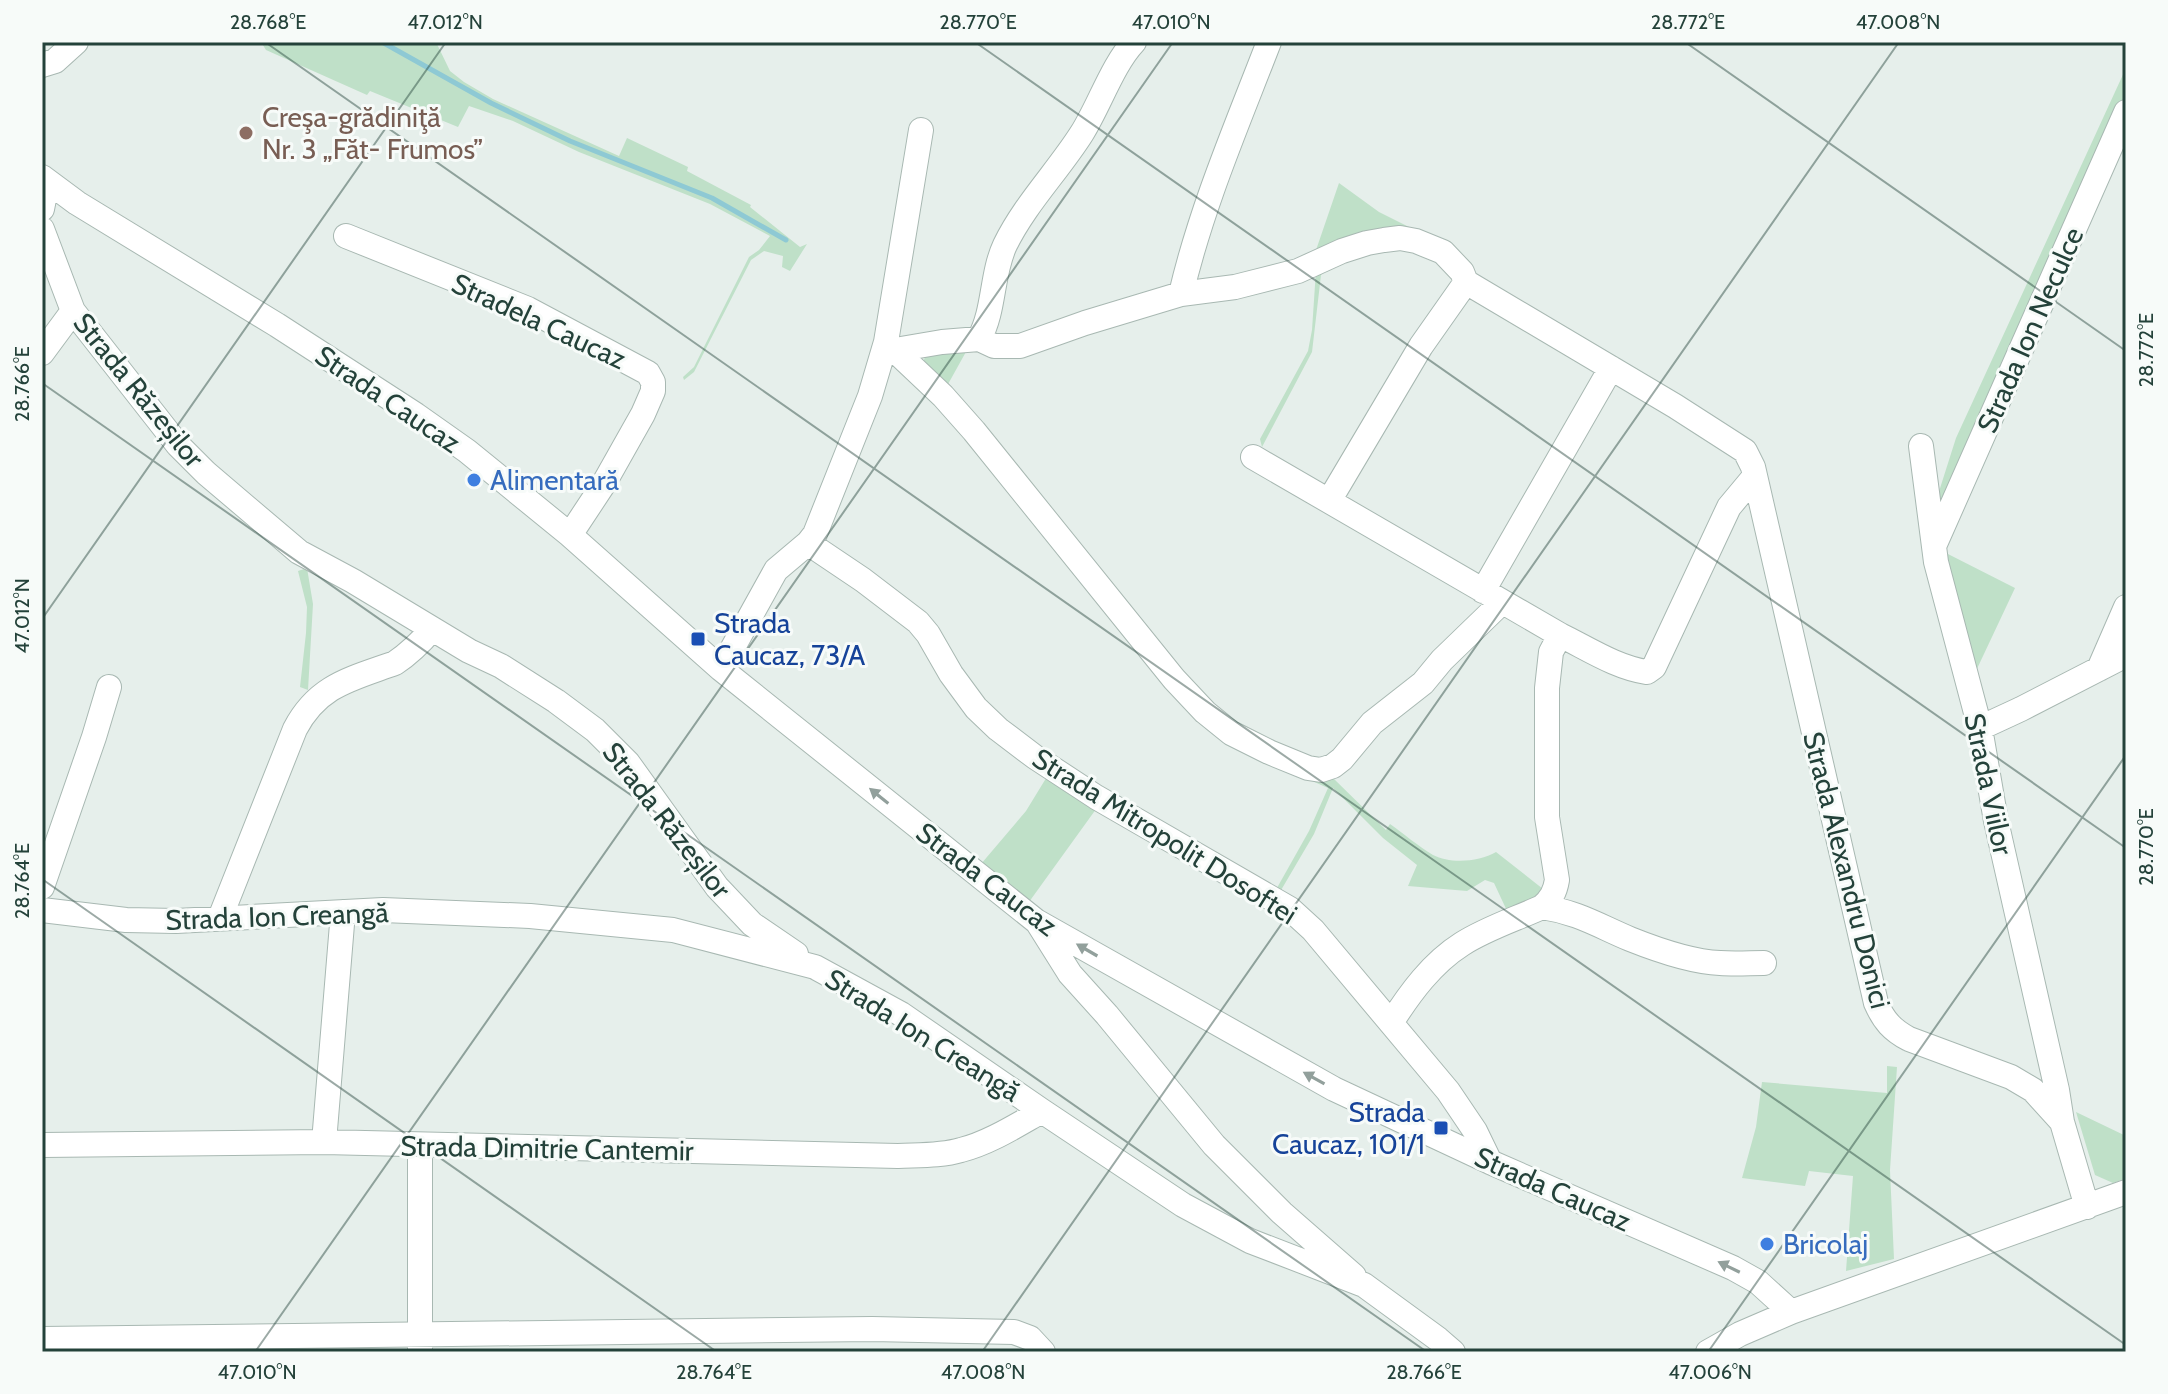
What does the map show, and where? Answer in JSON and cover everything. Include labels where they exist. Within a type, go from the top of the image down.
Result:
[{"type":"street","points":[[42,65],[55,61],[76,42]]},
{"type":"street","points":[[979,339],[986,325],[997,266],[1005,245],[1016,224],[1083,132],[1124,54],[1134,42]]},
{"type":"street","points":[[890,346],[979,339],[994,346],[1020,346],[1181,294],[1188,263],[1219,174],[1269,42]]},
{"type":"street","name":"Strada Ion Neculce","points":[[1934,547],[2126,112]]},
{"type":"street","points":[[721,669],[776,570],[815,534],[890,346],[921,130]]},
{"type":"street","points":[[42,209],[46,181]]},
{"type":"street","name":"Strada Caucaz","points":[[46,181],[277,325],[467,451],[570,535],[721,669],[1036,921],[1334,1089],[1490,1162],[1733,1268],[1758,1282],[1791,1312]]},
{"type":"street","name":"Strada Răzeșilor","points":[[42,229],[73,311],[178,445],[206,473],[299,552],[469,651],[501,666],[595,730],[628,763],[710,877],[741,914],[815,967]]},
{"type":"street","name":"Stradela Caucaz","points":[[346,236],[528,309],[648,373],[653,382],[650,401],[632,436],[570,535]]},
{"type":"street","name":"Strada Alexandru Donici","points":[[1181,294],[1235,287],[1298,271],[1367,243],[1400,238],[1416,241],[1443,252],[1462,272],[1466,282],[1745,451],[1753,467],[1876,1003],[1884,1020],[1894,1031],[2011,1077],[2033,1090],[2062,1122],[2087,1207]]},
{"type":"street","points":[[1329,501],[1421,346],[1466,282]]},
{"type":"street","points":[[42,353],[73,311]]},
{"type":"street","points":[[890,346],[943,396],[974,431],[1174,679],[1205,712],[1231,733],[1269,752],[1321,770],[1342,759],[1372,723],[1423,683],[1493,597],[1611,368]]},
{"type":"street","name":"Strada Viilor","points":[[1921,446],[1936,562],[1980,728],[1996,821],[2062,1122]]},
{"type":"street","points":[[1253,457],[1560,635],[1647,672],[1654,667],[1729,507],[1754,477]]},
{"type":"street","name":"Strada Mitropolit Dosoftei","points":[[808,543],[918,622],[967,697],[998,729],[1096,797],[1290,909],[1313,930],[1460,1107],[1490,1162]]},
{"type":"street","points":[[2099,669],[2126,607]]},
{"type":"street","points":[[220,918],[295,729],[312,702],[325,692],[395,663],[417,647],[432,629]]},
{"type":"street","points":[[1391,1023],[1429,972],[1454,950],[1491,929],[1542,907],[1550,901],[1555,890],[1557,880],[1547,817],[1547,688],[1551,652],[1560,635]]},
{"type":"street","points":[[1980,728],[2126,655]]},
{"type":"street","points":[[42,887],[109,687]]},
{"type":"street","points":[[1542,907],[1573,914],[1629,939],[1682,956],[1718,964],[1764,963]]},
{"type":"street","name":"Strada Ion Creangă","points":[[42,910],[126,920],[176,921],[383,910],[530,916],[673,930],[815,967],[901,1014],[1196,1212],[1250,1241],[1364,1285],[1453,1352]]},
{"type":"street","points":[[324,1142],[343,912]]},
{"type":"street","points":[[1036,921],[1070,974],[1214,1145],[1282,1213],[1364,1285]]},
{"type":"street","name":"Strada Dimitrie Cantemir","points":[[42,1145],[324,1142],[933,1155],[974,1146],[1042,1111]]},
{"type":"street","points":[[420,1146],[420,1344]]},
{"type":"street","points":[[1708,1352],[1791,1312],[2123,1197]]},
{"type":"street","points":[[42,1339],[420,1344],[561,1332],[1014,1332],[1030,1338],[1043,1352]]},
{"type":"green space","points":[[261,42],[436,42],[450,71],[493,99],[619,156],[627,138],[688,167],[687,171],[751,205],[800,247],[807,244],[790,271],[782,267],[783,256],[764,251],[751,260],[694,372],[684,380],[683,377],[694,367],[749,257],[770,236],[710,204],[579,152],[513,121],[469,106],[458,127],[370,91],[367,95],[266,50]]},
{"type":"green space","points":[[2126,68],[2126,102],[1937,522],[1935,504],[1956,438]]},
{"type":"green space","points":[[1339,183],[1379,212],[1413,229],[1315,253]]},
{"type":"green space","points":[[1333,262],[1321,275],[1312,352],[1262,447],[1260,439],[1308,351],[1316,270]]},
{"type":"green space","points":[[967,350],[947,386],[923,362],[926,355]]},
{"type":"green space","points":[[1944,552],[2015,588],[1975,673]]},
{"type":"green space","points":[[307,568],[313,604],[308,690],[300,687],[307,607],[298,571]]},
{"type":"green space","points":[[1294,773],[1333,778],[1386,830],[1390,824],[1433,855],[1464,861],[1496,852],[1543,889],[1508,913],[1494,883],[1485,880],[1467,891],[1408,886],[1417,865],[1383,838],[1333,788],[1314,834],[1277,897],[1273,895],[1309,831],[1328,788]]},
{"type":"green space","points":[[1048,775],[1099,805],[1029,902],[981,864],[1026,811]]},
{"type":"green space","points":[[1887,1066],[1897,1067],[1890,1170],[1894,1259],[1846,1271],[1853,1176],[1809,1171],[1805,1186],[1742,1178],[1756,1127],[1762,1082],[1887,1093]]},
{"type":"green space","points":[[2076,1112],[2126,1136],[2126,1178],[2113,1183],[2095,1175]]},
{"type":"waterway","points":[[382,42],[491,103],[570,141],[712,198],[786,240]]},
{"type":"place","name":"Creşa-grădiniţă Nr. 3 „Făt- Frumos”","points":[[246,133]]},
{"type":"place","name":"Alimentară","points":[[474,480]]},
{"type":"place","name":"Strada Caucaz, 73/A","points":[[698,639]]},
{"type":"place","name":"Strada Caucaz, 101/1","points":[[1441,1128]]},
{"type":"place","name":"Bricolaj","points":[[1767,1244]]}]
